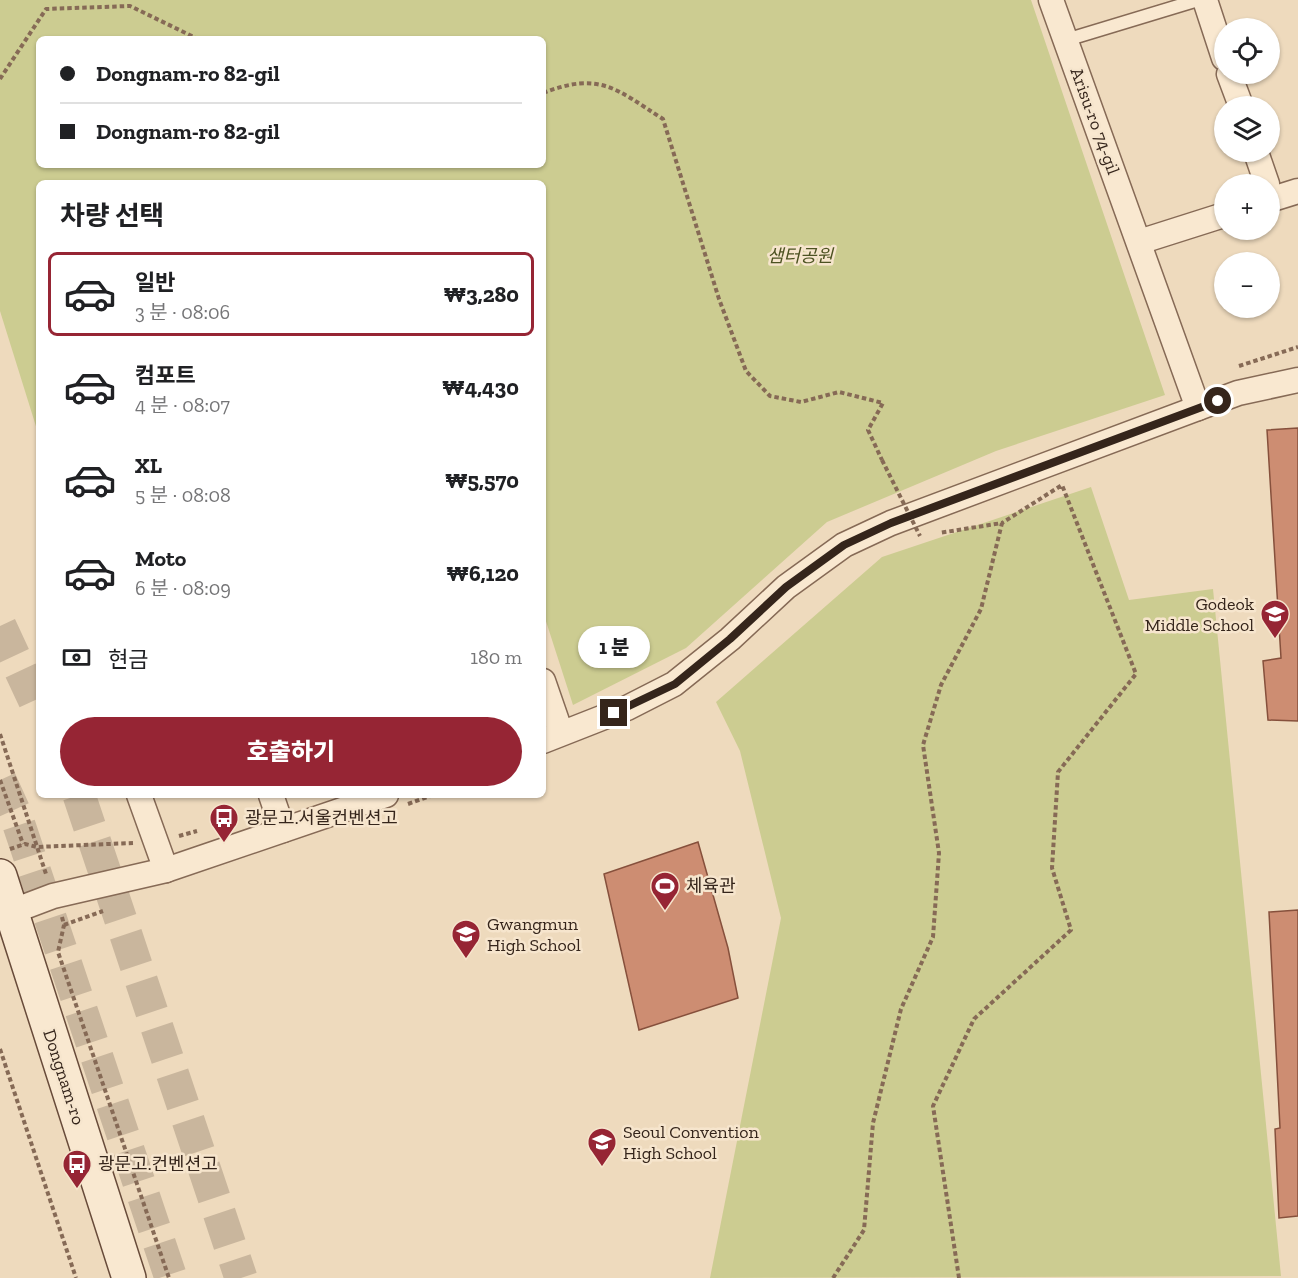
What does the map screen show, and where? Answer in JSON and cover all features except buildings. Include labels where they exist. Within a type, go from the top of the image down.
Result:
[{"type":"main road","name":"Dongnam-ro","points":[[0,876],[6,914],[129,1278]]},
{"type":"street","name":"Arisu-ro 74-gil","points":[[1051,0],[1198,408]]},
{"type":"street","points":[[1204,0],[1214,29]]},
{"type":"street","points":[[1280,192],[1298,190]]},
{"type":"street","points":[[1139,242],[1214,218]]},
{"type":"street","points":[[546,700],[552,737],[627,708],[675,684],[730,639],[786,587],[844,545],[891,523],[1238,393],[1298,380]]},
{"type":"street","points":[[140,798],[166,870]]},
{"type":"street","points":[[272,798],[284,830]]},
{"type":"street","points":[[6,914],[53,896],[166,870],[377,798]]},
{"type":"lane","points":[[1065,40],[1198,0]]},
{"type":"path","points":[[0,79],[46,9],[130,6],[192,36]]},
{"type":"path","points":[[546,92],[585,81],[614,88],[663,119],[719,299],[746,371],[770,396],[801,402],[839,392],[882,403],[868,430],[920,536],[1002,524],[1062,485],[1136,674],[1058,772],[1052,868],[1071,930],[974,1019],[933,1106],[959,1278]]},
{"type":"path","points":[[833,1278],[864,1230],[873,1122],[901,1009],[933,937],[939,853],[923,745],[941,685],[981,609],[1002,524]]},
{"type":"path","points":[[915,529],[926,525]]},
{"type":"path","points":[[0,734],[37,847]]},
{"type":"path","points":[[0,780],[23,844]]},
{"type":"path","points":[[64,925],[58,952],[169,1278]]},
{"type":"path","points":[[0,1049],[76,1278]]},
{"type":"green space","name":"샘터공원","points":[[0,0],[1031,0],[1165,395],[996,451],[827,522],[686,648],[573,705],[546,621],[546,180],[36,180],[36,426],[0,311]]},
{"type":"green space","points":[[1091,487],[1129,600],[1213,589],[1281,1276],[710,1278],[781,918],[740,751],[716,702],[882,557]]},
{"type":"tunnel","points":[[0,626],[36,704]]},
{"type":"tunnel","points":[[0,780],[15,813],[171,1278]]},
{"type":"tunnel","points":[[80,798],[241,1278]]},
{"type":"place","name":"Godeok Middle School","points":[[1275,640]]},
{"type":"place","name":"광문고.서울컨벤션고","points":[[224,844]]},
{"type":"place","name":"체육관","points":[[665,912]]},
{"type":"place","name":"Gwangmun High School","points":[[466,960]]},
{"type":"place","name":"Seoul Convention High School","points":[[602,1168]]},
{"type":"place","name":"광문고.컨벤션고","points":[[77,1190]]},
{"type":"route","points":[[614,713],[675,684],[730,639],[786,587],[844,545],[891,523],[1218,401]]}]
